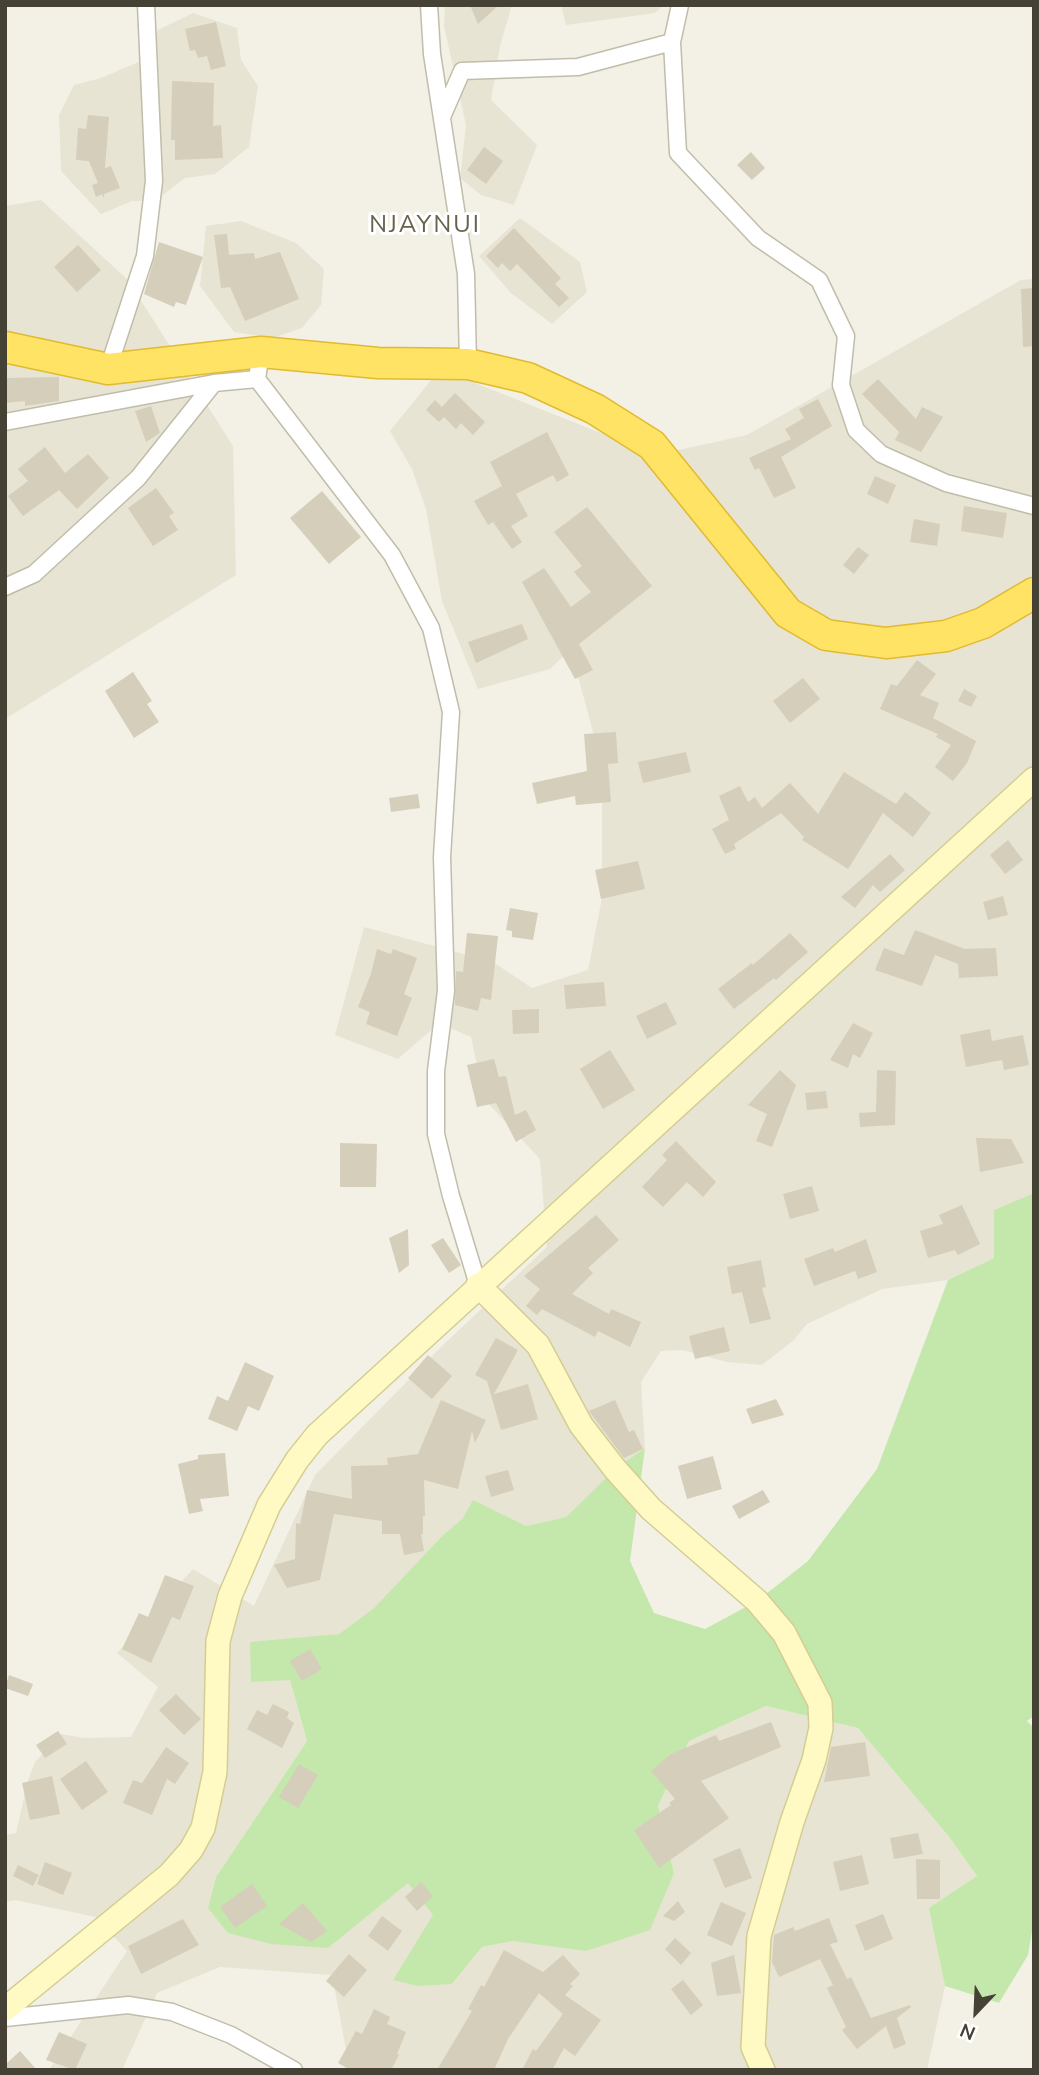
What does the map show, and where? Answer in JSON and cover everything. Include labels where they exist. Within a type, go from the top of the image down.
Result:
[{"type":"highway","points":[[5,347],[108,369],[378,363],[468,364],[527,378],[596,409],[652,445],[788,613],[826,635],[886,643],[946,636],[984,623],[1034,593]]},
{"type":"main road","points":[[5,2009],[169,1875],[191,1850],[210,1805],[215,1772],[218,1642],[230,1596],[269,1505],[297,1460],[338,1412],[1034,779]]},
{"type":"main road","points":[[478,1285],[538,1346],[582,1425],[615,1469],[651,1509],[757,1601],[783,1633],[820,1703],[821,1728],[814,1760],[759,1936],[751,2058],[763,2070]]},
{"type":"street","points":[[108,369],[145,256],[155,181],[146,5]]},
{"type":"street","points":[[429,5],[442,117],[466,274],[468,364]]},
{"type":"street","points":[[680,5],[672,42],[678,153],[758,238],[818,280],[846,336],[841,385],[856,430],[881,454],[946,483],[1034,506]]},
{"type":"street","points":[[442,117],[462,71],[578,67],[672,42]]},
{"type":"street","points":[[5,422],[214,383],[259,365],[392,555],[431,628],[451,712],[442,857],[446,991],[436,1071],[436,1134],[451,1196],[478,1285]]},
{"type":"street","points":[[5,587],[34,574],[138,478],[214,383]]},
{"type":"street","points":[[5,2018],[128,2005],[172,2012],[231,2035],[294,2070]]},
{"type":"shaded area","points":[[445,5],[512,5],[500,46],[491,100],[537,145],[514,205],[481,195],[460,178],[466,125],[444,26]]},
{"type":"shaded area","points":[[561,5],[664,5],[655,13],[566,25]]},
{"type":"shaded area","points":[[193,13],[237,28],[241,60],[258,86],[249,147],[215,174],[185,178],[155,201],[132,201],[101,214],[61,171],[59,115],[74,85],[101,78],[141,61],[158,30]]},
{"type":"shaded area","points":[[41,200],[128,280],[233,446],[236,575],[5,719],[5,206]]},
{"type":"shaded area","points":[[520,218],[580,262],[587,292],[552,324],[511,293],[479,256]]},
{"type":"shaded area","points":[[241,221],[296,243],[324,269],[321,305],[302,328],[273,338],[234,332],[200,286],[206,226]]},
{"type":"shaded area","points":[[1034,279],[1034,1193],[994,1210],[994,1258],[948,1280],[882,1289],[807,1324],[794,1340],[762,1365],[727,1362],[683,1350],[661,1351],[641,1382],[645,1448],[615,1469],[566,1517],[526,1526],[463,1518],[441,1537],[374,1608],[339,1634],[315,1637],[290,1680],[307,1741],[216,1877],[208,1908],[328,1948],[408,1882],[434,1915],[393,1980],[452,1984],[482,1947],[513,1941],[548,1944],[674,1873],[658,1806],[689,1741],[766,1706],[858,1728],[950,1838],[977,1876],[930,1908],[945,1986],[927,2070],[350,2070],[332,1975],[220,1967],[157,1993],[122,2070],[49,2070],[127,1951],[96,1917],[15,1900],[5,1902],[5,1835],[16,1833],[28,1780],[35,1762],[61,1734],[84,1738],[131,1737],[158,1687],[117,1653],[193,1569],[254,1606],[315,1475],[441,1347],[547,1247],[540,1159],[484,1099],[471,1037],[439,1023],[398,1059],[335,1035],[364,927],[493,962],[532,988],[588,970],[602,898],[602,765],[573,658],[574,646],[550,669],[478,689],[442,601],[426,509],[412,469],[390,431],[440,369],[656,455],[747,435],[1021,280]]},
{"type":"green space","points":[[1034,1193],[1034,1716],[1027,1721],[1034,1728],[1034,1919],[1028,1955],[999,2003],[945,1986],[929,1908],[977,1876],[950,1838],[858,1728],[766,1706],[689,1741],[658,1806],[674,1873],[650,1930],[586,1951],[513,1941],[482,1947],[452,1984],[418,1986],[393,1980],[433,1915],[408,1883],[328,1948],[271,1944],[228,1933],[208,1908],[216,1877],[307,1741],[290,1680],[251,1682],[250,1642],[339,1634],[374,1608],[441,1537],[463,1518],[473,1500],[526,1526],[566,1517],[615,1469],[645,1448],[630,1561],[654,1613],[705,1629],[757,1601],[808,1561],[877,1469],[948,1280],[994,1258],[994,1210]]},
{"type":"building","points":[[470,5],[499,5],[478,24]]},
{"type":"building","points":[[216,22],[226,66],[211,70],[207,56],[198,58],[195,50],[190,51],[185,29]]},
{"type":"building","points":[[172,81],[214,83],[213,126],[221,125],[223,158],[175,160],[175,140],[171,140]]},
{"type":"building","points":[[88,115],[109,117],[105,168],[111,166],[120,188],[104,194],[104,198],[102,194],[96,197],[92,185],[98,183],[89,161],[76,160],[78,128],[86,129]]},
{"type":"building","points":[[484,147],[503,161],[486,184],[467,170]]},
{"type":"building","points":[[751,152],[765,168],[752,180],[737,165]]},
{"type":"building","points":[[514,228],[561,278],[555,284],[569,298],[559,307],[517,264],[510,271],[502,263],[498,268],[486,256]]},
{"type":"building","points":[[227,234],[229,255],[254,253],[255,259],[280,252],[299,299],[245,321],[230,287],[221,288],[214,235]]},
{"type":"building","points":[[159,242],[203,257],[186,305],[176,302],[174,307],[144,294]]},
{"type":"building","points":[[78,245],[101,270],[77,292],[54,267]]},
{"type":"building","points":[[1034,288],[1034,346],[1023,347],[1021,289]]},
{"type":"building","points":[[59,377],[59,401],[25,406],[25,401],[5,403],[5,378]]},
{"type":"building","points":[[878,379],[916,419],[922,407],[943,417],[921,452],[895,440],[899,432],[862,394]]},
{"type":"building","points":[[455,393],[485,422],[473,435],[461,423],[456,429],[444,417],[439,422],[426,410],[435,400],[442,407]]},
{"type":"building","points":[[818,399],[832,426],[781,457],[796,488],[774,498],[759,468],[755,470],[749,458],[791,439],[785,429],[804,418],[799,409]]},
{"type":"building","points":[[151,406],[160,433],[146,442],[135,411]]},
{"type":"building","points":[[547,432],[569,475],[557,482],[553,475],[516,494],[528,516],[511,526],[522,542],[512,549],[493,522],[488,525],[474,501],[502,486],[490,462]]},
{"type":"building","points":[[45,447],[65,473],[88,454],[109,478],[77,509],[59,490],[23,516],[8,496],[28,481],[18,469]]},
{"type":"building","points":[[875,476],[896,485],[888,504],[867,494]]},
{"type":"building","points":[[156,488],[174,513],[169,516],[178,530],[153,546],[128,508]]},
{"type":"building","points":[[322,491],[361,537],[329,564],[290,518]]},
{"type":"building","points":[[964,506],[1007,513],[1003,538],[961,531]]},
{"type":"building","points":[[587,507],[652,586],[579,644],[593,670],[575,679],[522,582],[544,568],[571,607],[591,592],[574,572],[582,566],[554,532]]},
{"type":"building","points":[[914,519],[940,524],[937,546],[910,542]]},
{"type":"building","points":[[858,547],[869,555],[854,574],[843,565]]},
{"type":"building","points":[[522,624],[528,639],[476,663],[468,642]]},
{"type":"building","points":[[917,660],[936,674],[920,695],[939,703],[933,718],[976,741],[967,763],[953,781],[935,767],[951,745],[936,737],[938,734],[880,709],[891,684],[897,686]]},
{"type":"building","points":[[133,672],[152,701],[147,704],[159,722],[134,738],[105,691]]},
{"type":"building","points":[[803,678],[820,699],[790,723],[773,701]]},
{"type":"building","points":[[964,689],[977,696],[971,707],[958,701]]},
{"type":"building","points":[[616,732],[618,763],[608,764],[611,802],[576,805],[575,796],[537,804],[532,783],[587,771],[584,734]]},
{"type":"building","points":[[686,752],[691,772],[643,783],[638,762]]},
{"type":"building","points":[[844,772],[896,804],[905,792],[931,813],[913,837],[883,813],[848,869],[802,840],[804,837],[781,813],[734,844],[736,849],[725,854],[712,829],[729,820],[719,796],[740,786],[748,802],[755,797],[762,808],[790,783],[818,814]]},
{"type":"building","points":[[418,794],[420,808],[391,812],[389,798]]},
{"type":"building","points":[[1008,840],[1023,860],[1005,874],[990,855]]},
{"type":"building","points":[[890,854],[905,870],[880,892],[873,885],[855,908],[841,897]]},
{"type":"building","points":[[638,861],[645,889],[601,899],[595,870]]},
{"type":"building","points":[[1003,896],[1008,915],[988,920],[983,902]]},
{"type":"building","points":[[510,908],[538,913],[533,940],[512,937],[512,931],[506,930]]},
{"type":"building","points":[[915,930],[965,949],[996,948],[998,976],[959,978],[958,964],[935,955],[922,986],[875,970],[884,948],[904,955]]},
{"type":"building","points":[[467,933],[498,936],[491,1000],[481,998],[478,1011],[455,1005],[456,971],[463,972]]},
{"type":"building","points":[[790,933],[808,952],[776,980],[774,978],[734,1009],[718,989],[752,963],[753,965]]},
{"type":"building","points":[[377,949],[391,954],[393,949],[417,958],[404,994],[412,998],[397,1036],[366,1024],[370,1012],[358,1007]]},
{"type":"building","points":[[604,982],[606,1006],[566,1009],[564,985]]},
{"type":"building","points":[[666,1002],[677,1024],[647,1039],[636,1016]]},
{"type":"building","points":[[539,1009],[539,1033],[513,1034],[512,1010]]},
{"type":"building","points":[[853,1023],[873,1033],[860,1058],[853,1054],[848,1068],[830,1060]]},
{"type":"building","points":[[990,1029],[992,1041],[1023,1035],[1029,1065],[1004,1070],[1002,1060],[966,1067],[960,1035]]},
{"type":"building","points":[[610,1050],[635,1090],[603,1109],[580,1069]]},
{"type":"building","points":[[494,1059],[499,1077],[506,1076],[515,1115],[526,1110],[536,1130],[516,1142],[496,1103],[477,1107],[467,1065]]},
{"type":"building","points":[[780,1070],[796,1085],[772,1147],[756,1141],[767,1114],[748,1105]]},
{"type":"building","points":[[877,1070],[896,1071],[895,1125],[860,1127],[859,1113],[876,1112]]},
{"type":"building","points":[[826,1091],[828,1108],[807,1110],[805,1093]]},
{"type":"building","points":[[976,1138],[1011,1139],[1024,1163],[980,1172]]},
{"type":"building","points":[[676,1141],[716,1182],[703,1197],[687,1182],[663,1207],[642,1187],[667,1160],[662,1155]]},
{"type":"building","points":[[340,1143],[377,1144],[376,1187],[340,1187]]},
{"type":"building","points":[[812,1186],[819,1211],[790,1219],[783,1194]]},
{"type":"building","points":[[962,1205],[980,1244],[958,1255],[955,1250],[928,1258],[920,1231],[943,1224],[939,1215]]},
{"type":"building","points":[[596,1215],[619,1240],[588,1268],[593,1273],[572,1294],[609,1314],[611,1309],[641,1322],[630,1347],[598,1331],[595,1337],[542,1309],[537,1315],[526,1306],[540,1289],[524,1276]]},
{"type":"building","points":[[408,1229],[409,1265],[399,1273],[389,1238]]},
{"type":"building","points":[[443,1238],[461,1265],[449,1273],[431,1245]]},
{"type":"building","points":[[866,1239],[877,1272],[858,1279],[855,1271],[814,1286],[804,1259],[833,1248],[835,1252]]},
{"type":"building","points":[[761,1260],[766,1287],[762,1288],[771,1319],[750,1324],[742,1292],[732,1294],[727,1267]]},
{"type":"building","points":[[724,1327],[730,1351],[695,1359],[689,1336]]},
{"type":"building","points":[[496,1338],[518,1350],[494,1394],[528,1384],[538,1419],[501,1430],[487,1381],[475,1375]]},
{"type":"building","points":[[428,1355],[452,1376],[432,1399],[408,1378]]},
{"type":"building","points":[[245,1362],[274,1376],[259,1411],[248,1406],[237,1431],[208,1419],[217,1396],[228,1401]]},
{"type":"building","points":[[776,1399],[784,1415],[752,1424],[746,1409]]},
{"type":"building","points":[[441,1400],[486,1420],[475,1443],[472,1431],[458,1489],[424,1480],[425,1516],[421,1534],[424,1551],[404,1555],[400,1534],[382,1534],[382,1521],[334,1514],[320,1580],[287,1588],[274,1565],[295,1559],[296,1523],[300,1524],[307,1490],[352,1499],[351,1466],[388,1465],[387,1458],[418,1454]]},
{"type":"building","points":[[615,1400],[629,1432],[634,1430],[643,1449],[624,1458],[589,1411]]},
{"type":"building","points":[[225,1453],[229,1496],[200,1499],[203,1511],[189,1514],[178,1464],[198,1459],[198,1455]]},
{"type":"building","points":[[713,1456],[722,1489],[687,1499],[678,1466]]},
{"type":"building","points":[[508,1470],[514,1490],[491,1497],[485,1476]]},
{"type":"building","points":[[763,1490],[770,1502],[739,1519],[732,1506]]},
{"type":"building","points":[[165,1575],[194,1586],[180,1620],[172,1617],[151,1663],[122,1649],[139,1613],[148,1617]]},
{"type":"building","points":[[310,1649],[322,1669],[302,1681],[290,1661]]},
{"type":"building","points":[[9,1675],[33,1684],[28,1696],[5,1688]]},
{"type":"building","points":[[176,1694],[201,1719],[184,1735],[159,1710]]},
{"type":"building","points":[[273,1704],[289,1712],[287,1718],[294,1723],[282,1748],[247,1729],[257,1710],[267,1715]]},
{"type":"building","points":[[771,1722],[781,1747],[701,1781],[729,1818],[659,1868],[634,1830],[671,1805],[669,1803],[675,1799],[651,1771],[671,1754],[716,1735],[719,1741]]},
{"type":"building","points":[[58,1731],[67,1744],[45,1758],[36,1745]]},
{"type":"building","points":[[865,1742],[870,1776],[824,1782],[831,1747]]},
{"type":"building","points":[[166,1747],[189,1763],[175,1784],[167,1779],[152,1815],[123,1803],[133,1780],[142,1783]]},
{"type":"building","points":[[86,1761],[108,1792],[82,1810],[60,1779]]},
{"type":"building","points":[[299,1764],[318,1775],[298,1808],[279,1797]]},
{"type":"building","points":[[52,1776],[60,1814],[30,1820],[22,1783]]},
{"type":"building","points":[[918,1833],[923,1854],[894,1859],[890,1838]]},
{"type":"building","points":[[740,1848],[752,1878],[725,1888],[713,1859]]},
{"type":"building","points":[[862,1855],[869,1884],[840,1891],[833,1862]]},
{"type":"building","points":[[916,1859],[940,1860],[940,1899],[917,1899]]},
{"type":"building","points":[[45,1862],[72,1873],[63,1895],[37,1884]]},
{"type":"building","points":[[18,1865],[39,1875],[33,1886],[13,1876]]},
{"type":"building","points":[[421,1882],[433,1896],[417,1911],[405,1897]]},
{"type":"building","points":[[252,1884],[267,1906],[235,1928],[220,1907]]},
{"type":"building","points":[[678,1901],[685,1912],[674,1921],[663,1916]]},
{"type":"building","points":[[721,1902],[746,1913],[732,1946],[707,1935]]},
{"type":"building","points":[[303,1903],[327,1931],[311,1942],[279,1924]]},
{"type":"building","points":[[883,1914],[893,1939],[865,1951],[855,1925]]},
{"type":"building","points":[[382,1916],[402,1931],[388,1951],[368,1936]]},
{"type":"building","points":[[829,1918],[838,1942],[830,1944],[847,1979],[851,1977],[871,2018],[910,2005],[911,2007],[897,2018],[906,2044],[894,2049],[886,2026],[857,2049],[842,2030],[846,2027],[827,1988],[833,1985],[820,1959],[779,1977],[772,1962],[774,1935],[793,1927],[795,1931]]},
{"type":"building","points":[[183,1919],[199,1945],[141,1974],[128,1946]]},
{"type":"building","points":[[675,1938],[691,1953],[681,1965],[665,1949]]},
{"type":"building","points":[[504,1950],[543,1972],[563,1955],[580,1974],[570,1984],[573,1986],[565,1995],[601,2020],[575,2056],[564,2048],[552,2070],[522,2070],[533,2049],[536,2051],[563,2014],[539,1993],[508,2039],[494,2070],[437,2070],[472,2011],[468,2009],[481,1985],[484,1987]]},
{"type":"building","points":[[349,1954],[367,1970],[344,1997],[326,1981]]},
{"type":"building","points":[[734,1955],[741,1993],[717,1996],[711,1963]]},
{"type":"building","points":[[683,1980],[703,2005],[691,2015],[671,1989]]},
{"type":"building","points":[[374,2009],[390,2017],[387,2024],[406,2032],[397,2054],[399,2055],[391,2070],[350,2070],[338,2063],[356,2031],[362,2034]]},
{"type":"building","points":[[59,2032],[87,2044],[75,2070],[46,2060]]},
{"type":"building","points":[[20,2051],[37,2070],[5,2070],[5,2065]]},
{"type":"district","name":"NJAYNUI","points":[[425,226]]}]
